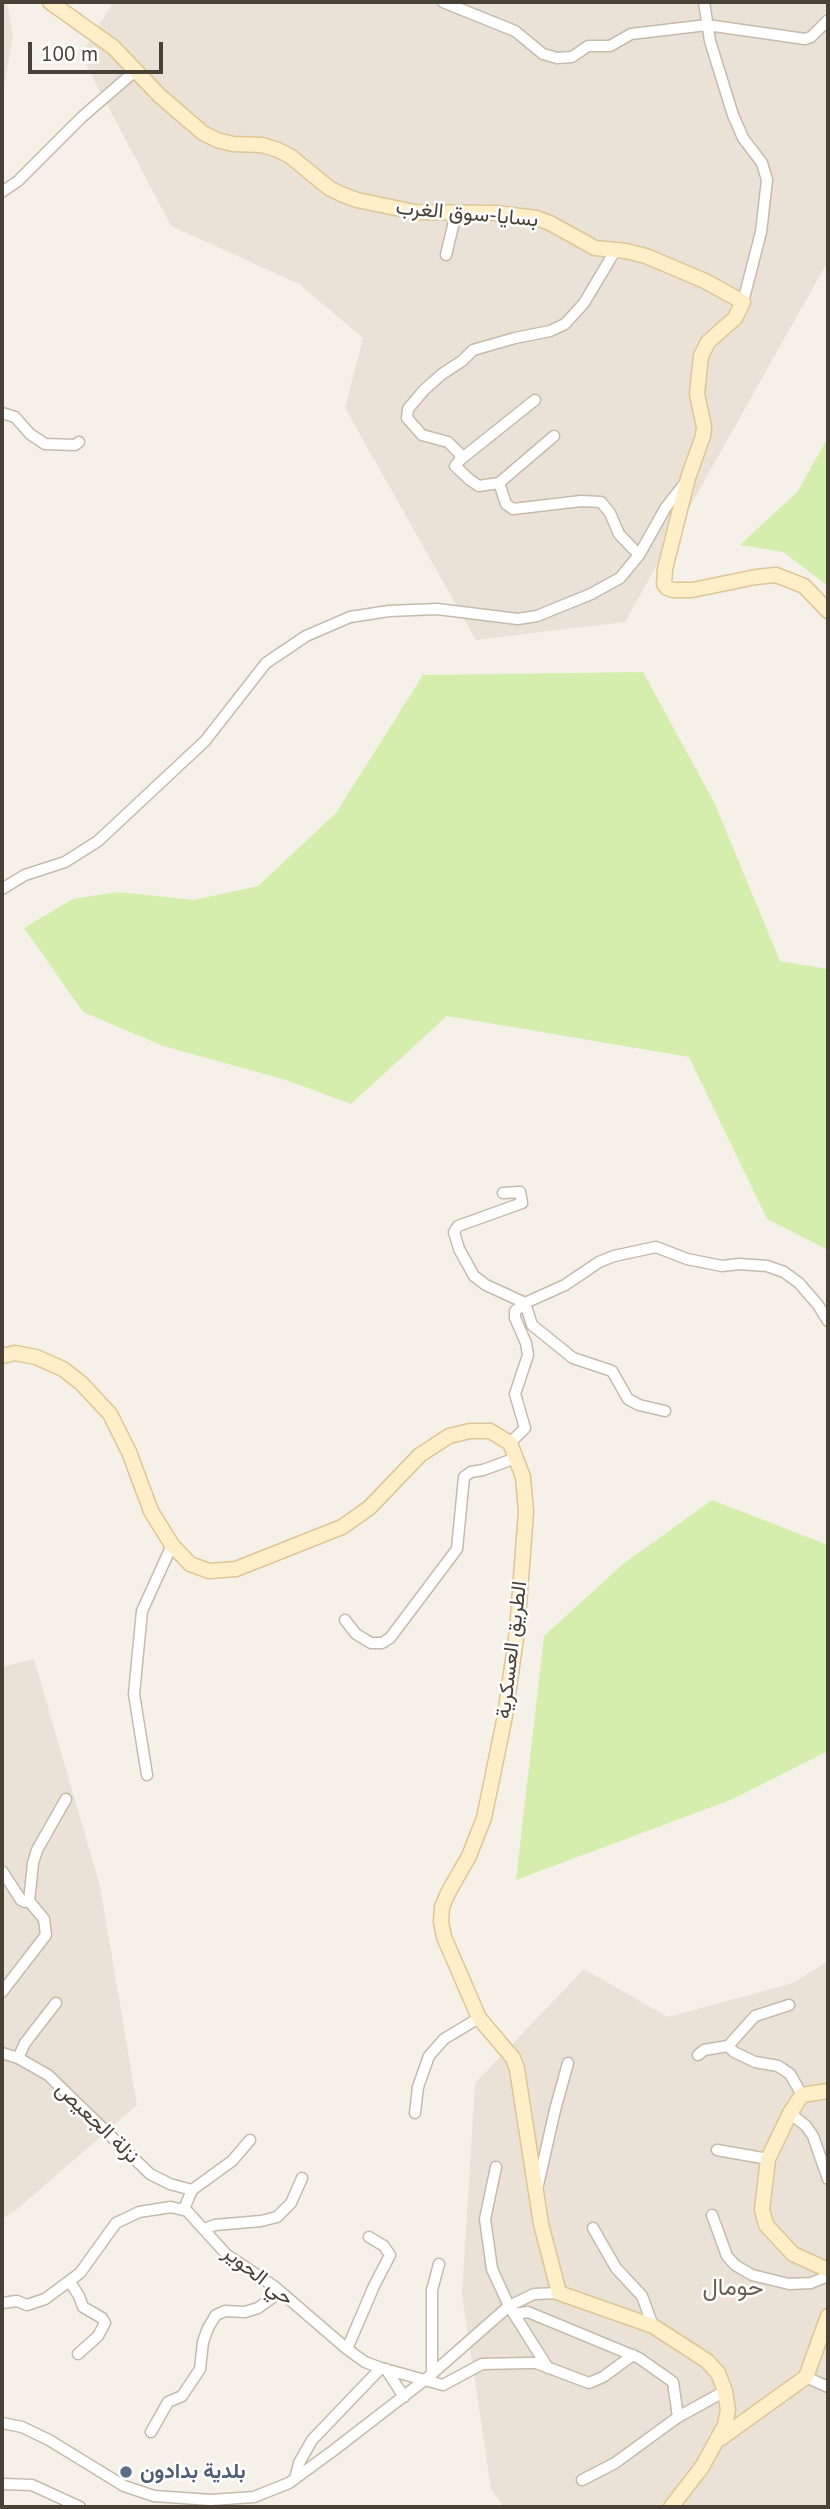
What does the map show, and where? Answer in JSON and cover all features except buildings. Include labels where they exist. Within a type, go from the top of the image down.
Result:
[{"type":"main road","name":"بسايا-سوق الغرب","points":[[50,2],[97,34],[182,117],[217,140],[233,144],[262,145],[278,150],[296,160],[329,188],[357,200],[415,212],[496,213],[536,218],[595,248],[646,256],[705,281],[743,302]]},
{"type":"main road","points":[[743,302],[735,318],[708,342],[701,356],[697,394],[704,426],[703,436],[688,478],[665,569],[666,587],[673,590],[692,590],[756,576],[776,575],[804,586],[828,611]]},
{"type":"main road","points":[[2,1356],[15,1353],[29,1355],[63,1369],[81,1383],[110,1414],[129,1452],[151,1511],[172,1545],[182,1557],[198,1568],[219,1572],[236,1569],[342,1527],[369,1508],[420,1455],[449,1436],[470,1431],[489,1431],[510,1443]]},
{"type":"main road","name":"الطريق العسكرية","points":[[510,1443],[524,1489],[526,1537],[505,1716],[484,1818],[448,1893],[442,1908],[441,1922],[444,1937],[479,2018],[513,2058],[517,2069],[541,2224],[559,2293]]},
{"type":"main road","points":[[828,2091],[802,2095],[790,2113],[768,2159],[762,2209],[766,2225],[793,2254],[828,2270]]},
{"type":"main road","points":[[559,2293],[653,2326],[707,2361],[718,2373],[728,2410],[720,2438],[702,2468],[671,2507]]},
{"type":"main road","points":[[720,2438],[806,2377],[828,2316]]},
{"type":"street","points":[[443,2],[515,31],[543,54],[557,58],[572,57],[588,46],[610,46],[631,34],[707,25],[797,39],[811,37],[828,20]]},
{"type":"street","points":[[704,2],[707,25],[738,129],[762,163],[767,180],[761,232],[743,302]]},
{"type":"street","points":[[2,192],[18,181],[82,117],[135,71]]},
{"type":"street","points":[[446,255],[456,213]]},
{"type":"street","points":[[461,459],[449,442],[422,435],[414,428],[407,418],[408,410],[424,390],[473,350],[550,331],[565,324],[576,315],[615,251]]},
{"type":"street","points":[[535,400],[461,459],[455,467],[479,486],[499,483],[554,436]]},
{"type":"street","points":[[2,413],[15,417],[30,434],[45,444],[75,445],[79,442]]},
{"type":"street","points":[[2,889],[25,875],[65,862],[98,841],[205,741],[266,663],[306,636],[350,617],[389,611],[437,609],[518,619],[537,616],[591,594],[620,578],[639,555],[656,521],[688,478]]},
{"type":"street","points":[[499,483],[506,504],[513,509],[580,501],[601,502],[610,513],[619,534],[639,555]]},
{"type":"street","points":[[503,1193],[520,1192],[522,1203],[458,1226],[454,1232],[459,1249],[474,1276],[525,1303],[532,1325],[573,1358],[612,1371],[628,1399],[639,1405],[665,1411]]},
{"type":"street","points":[[510,1443],[525,1426],[515,1394],[528,1360],[528,1350],[515,1311],[525,1303],[565,1285],[599,1262],[614,1256],[656,1248],[687,1259],[722,1266],[767,1266],[784,1272],[799,1283],[828,1321]]},
{"type":"street","points":[[345,1620],[356,1634],[371,1643],[382,1643],[390,1638],[457,1549],[464,1477],[471,1472],[516,1458]]},
{"type":"street","points":[[147,1775],[134,1694],[142,1611],[172,1545]]},
{"type":"street","points":[[2,1992],[46,1935],[44,1919],[29,1901],[31,1875],[37,1850],[66,1799]]},
{"type":"street","points":[[2,1871],[21,1900],[29,1901]]},
{"type":"street","points":[[18,2058],[25,2043],[55,2003]]},
{"type":"street","points":[[698,2055],[704,2050],[728,2046],[755,2016],[789,2005]]},
{"type":"street","points":[[415,2113],[418,2087],[429,2056],[444,2039],[479,2018]]},
{"type":"street","points":[[728,2046],[734,2053],[755,2062],[778,2066],[790,2074],[802,2095]]},
{"type":"street","name":"نزلة الجعيص","points":[[2,2053],[18,2058],[48,2075],[150,2174],[170,2184],[192,2190]]},
{"type":"street","points":[[537,2195],[555,2109],[568,2063]]},
{"type":"street","points":[[790,2113],[806,2126],[813,2136],[828,2179]]},
{"type":"street","points":[[2,2303],[17,2301],[27,2305],[35,2304],[70,2281],[80,2273],[103,2238],[122,2218],[149,2210],[171,2207],[184,2209],[192,2190],[232,2161],[250,2140]]},
{"type":"street","points":[[716,2150],[768,2159]]},
{"type":"street","points":[[496,2166],[485,2219],[492,2269],[511,2310],[548,2368]]},
{"type":"street","points":[[204,2229],[215,2225],[277,2217],[292,2203],[302,2178]]},
{"type":"street","name":"حي الحوير","points":[[184,2209],[227,2255],[280,2292],[346,2349],[365,2362],[384,2369]]},
{"type":"street","points":[[712,2215],[727,2256],[752,2275],[789,2284],[811,2283],[828,2276]]},
{"type":"street","points":[[593,2228],[616,2268],[642,2297],[653,2326]]},
{"type":"street","points":[[346,2349],[390,2255],[384,2246],[369,2237]]},
{"type":"street","points":[[429,2376],[432,2290],[439,2263]]},
{"type":"street","points":[[70,2281],[83,2308],[97,2314],[105,2323],[98,2336],[78,2354]]},
{"type":"street","points":[[152,2432],[168,2402],[182,2396],[200,2369],[203,2342],[216,2315],[225,2311],[245,2312],[258,2308],[280,2292]]},
{"type":"street","points":[[2,2423],[22,2427],[49,2440],[124,2486],[154,2496],[208,2504],[254,2497],[274,2491],[295,2479],[534,2294],[559,2293]]},
{"type":"street","points":[[511,2310],[528,2312],[634,2355],[673,2382],[678,2417]]},
{"type":"street","points":[[384,2369],[429,2376],[438,2386],[482,2364],[528,2362],[589,2383],[603,2377],[634,2355]]},
{"type":"street","points":[[384,2369],[404,2396]]},
{"type":"street","points":[[295,2479],[299,2463],[312,2440],[384,2369]]},
{"type":"street","points":[[806,2377],[828,2387]]},
{"type":"street","points":[[582,2480],[615,2463],[678,2417],[725,2391]]},
{"type":"street","points":[[2,2484],[32,2485],[80,2507]]},
{"type":"shaded area","points":[[2,2],[7,2],[13,36],[2,97]]},
{"type":"shaded area","points":[[113,2],[828,2],[828,261],[625,622],[476,640],[345,408],[363,338],[299,284],[171,226],[81,55]]},
{"type":"shaded area","points":[[34,1659],[100,1886],[137,2105],[15,2211],[2,2219],[2,1667]]},
{"type":"shaded area","points":[[828,1961],[828,2507],[504,2507],[491,2489],[462,2294],[475,2083],[584,1969],[668,2017],[793,1983]]},
{"type":"green space","points":[[828,437],[828,586],[783,552],[740,545],[798,491]]},
{"type":"green space","points":[[643,672],[715,804],[780,961],[828,969],[828,1250],[767,1219],[689,1057],[447,1016],[351,1104],[286,1080],[163,1046],[83,1012],[24,928],[73,899],[118,892],[194,900],[258,886],[336,813],[423,675]]},
{"type":"green space","points":[[712,1500],[828,1545],[828,1751],[733,1799],[516,1880],[544,1636],[623,1564]]},
{"type":"place","name":"بلدية بدادون","points":[[126,2472]]},
{"type":"district","name":"حومال","points":[[733,2288]]}]
